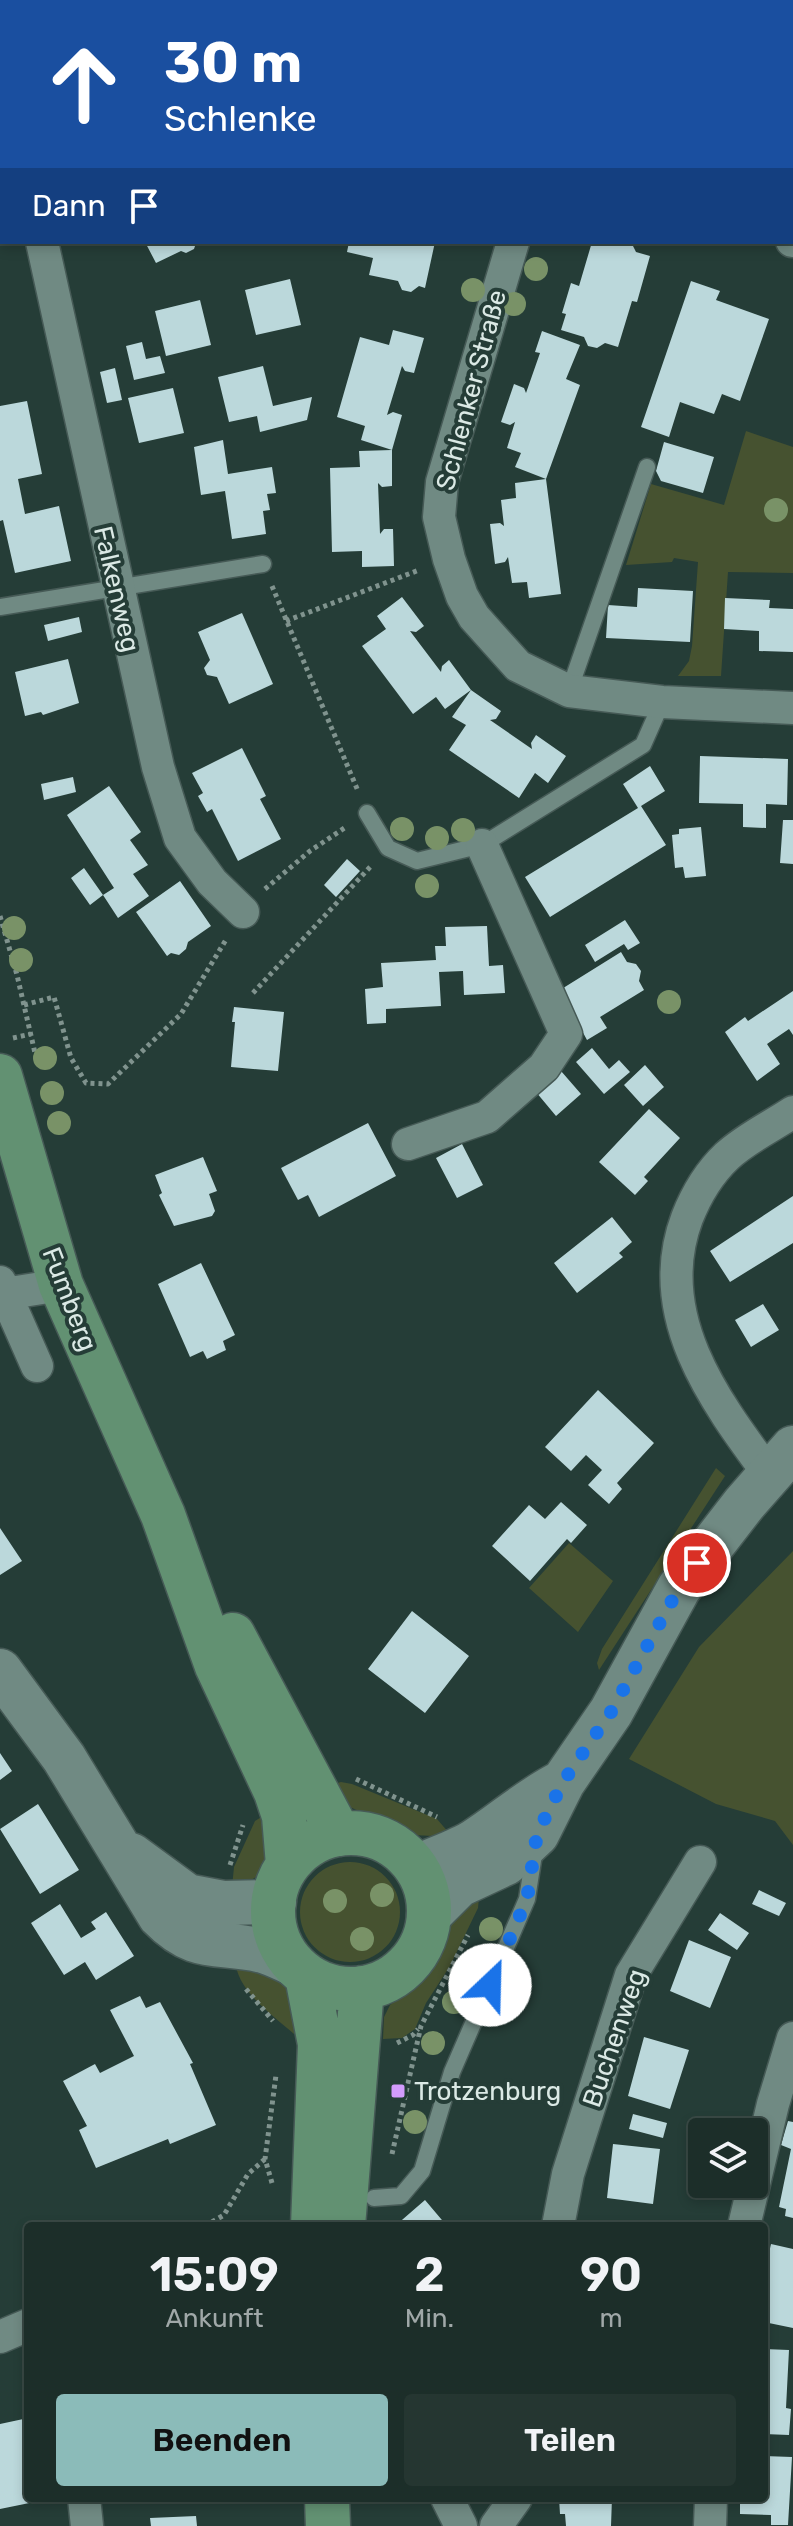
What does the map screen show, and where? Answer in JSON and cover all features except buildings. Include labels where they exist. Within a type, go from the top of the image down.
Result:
[{"type":"main road","name":"Fumberg","points":[[18,1058],[61,1285],[163,1515],[217,1666],[276,1792],[284,1816],[281,1883]]},
{"type":"main road","points":[[429,1915],[459,1885],[506,1863],[537,1834],[563,1782],[611,1712],[679,1588],[781,1461]]},
{"type":"main road","name":"Fumberg","points":[[163,1515],[239,1645],[339,1834]]},
{"type":"main road","points":[[0,1671],[64,1758],[160,1916],[184,1937],[212,1946],[262,1951],[300,1969],[324,1984],[343,1989],[362,1988],[391,1978],[414,1958],[427,1930],[426,1890],[416,1867],[390,1843],[357,1833],[339,1834],[319,1839],[302,1850],[281,1883],[274,1923],[277,1934],[300,1969],[320,2044],[313,2222]]},
{"type":"main road","points":[[416,1867],[471,1843],[535,1796],[563,1782]]},
{"type":"main road","points":[[114,1841],[187,1896],[224,1903],[281,1883]]},
{"type":"main road","points":[[359,2212],[362,1988]]},
{"type":"main road","points":[[327,2502],[328,2526]]},
{"type":"street","name":"Falkenweg","points":[[42,244],[158,767],[180,838],[212,882],[243,912]]},
{"type":"street","name":"Schlenker Straße","points":[[512,244],[442,482],[439,517],[449,559],[462,596],[474,617],[518,666],[569,691],[662,702],[793,708]]},
{"type":"street","points":[[408,1144],[487,1117],[544,1067],[566,1034],[482,845]]},
{"type":"street","points":[[781,1461],[732,1424],[687,1342],[675,1293],[678,1243],[696,1195],[727,1156],[793,1112]]},
{"type":"street","points":[[37,1366],[2,1288],[61,1285]]},
{"type":"street","name":"Buchenweg","points":[[559,2222],[568,2174],[631,1975],[700,1862]]},
{"type":"street","points":[[745,2222],[773,2104],[793,2038]]},
{"type":"street","points":[[0,2337],[24,2327]]},
{"type":"street","points":[[84,2502],[87,2526]]},
{"type":"street","points":[[449,2502],[461,2526]]},
{"type":"street","points":[[496,2526],[513,2502]]},
{"type":"street","points":[[710,2526],[711,2502]]},
{"type":"lane","points":[[569,691],[647,467]]},
{"type":"lane","points":[[0,607],[263,564]]},
{"type":"lane","points":[[367,813],[388,848],[417,861],[482,845],[643,745],[662,702]]},
{"type":"lane","points":[[359,2212],[401,2196],[422,2171],[452,2072],[527,1899],[537,1834]]},
{"type":"path","points":[[286,621],[449,559]]},
{"type":"path","points":[[253,993],[388,848]]},
{"type":"path","points":[[0,916],[31,1034],[18,1058]]},
{"type":"path","points":[[18,1058],[31,1034]]},
{"type":"path","points":[[351,1777],[446,1823]]},
{"type":"path","points":[[229,1868],[245,1817]]},
{"type":"path","points":[[359,2212],[391,2156],[421,2026],[470,1931]]},
{"type":"path","points":[[239,1982],[280,2029]]},
{"type":"path","points":[[384,2045],[405,2040],[421,2026]]},
{"type":"path","points":[[212,2222],[224,2215],[248,2174],[265,2159],[277,2066]]},
{"type":"green space","points":[[746,431],[793,447],[793,573],[728,572],[721,676],[678,676],[689,661],[692,646],[698,562],[674,558],[672,562],[626,565],[651,484],[724,505]]},
{"type":"green space","points":[[716,1468],[725,1476],[599,1670],[597,1663],[602,1649]]},
{"type":"green space","points":[[569,1543],[613,1581],[578,1632],[529,1588]]},
{"type":"green space","points":[[793,1551],[793,1845],[775,1821],[716,1804],[629,1759],[699,1647]]},
{"type":"green space","points":[[341,1782],[437,1819],[449,1833],[413,1835],[343,1804],[327,1786]]},
{"type":"green space","points":[[271,1811],[276,1842],[273,1858],[259,1875],[232,1887],[234,1867],[255,1821]]},
{"type":"green space","points":[[350,1862],[369,1866],[385,1877],[396,1893],[400,1912],[396,1931],[385,1947],[369,1958],[350,1962],[331,1958],[315,1947],[304,1931],[300,1912],[304,1893],[315,1877],[331,1866]]},
{"type":"green space","points":[[479,1898],[478,1908],[450,1966],[426,2003],[415,2029],[402,2038],[383,2039],[384,2017],[390,2005],[423,1977],[434,1962],[457,1912]]},
{"type":"green space","points":[[236,1966],[277,1978],[292,1990],[296,2015],[294,2034],[251,1995]]},
{"type":"place","name":"Trotzenburg","points":[[398,2091]]},
{"type":"route","points":[[490,1985],[527,1899],[537,1834],[563,1782],[611,1712],[679,1588],[697,1563]]}]
